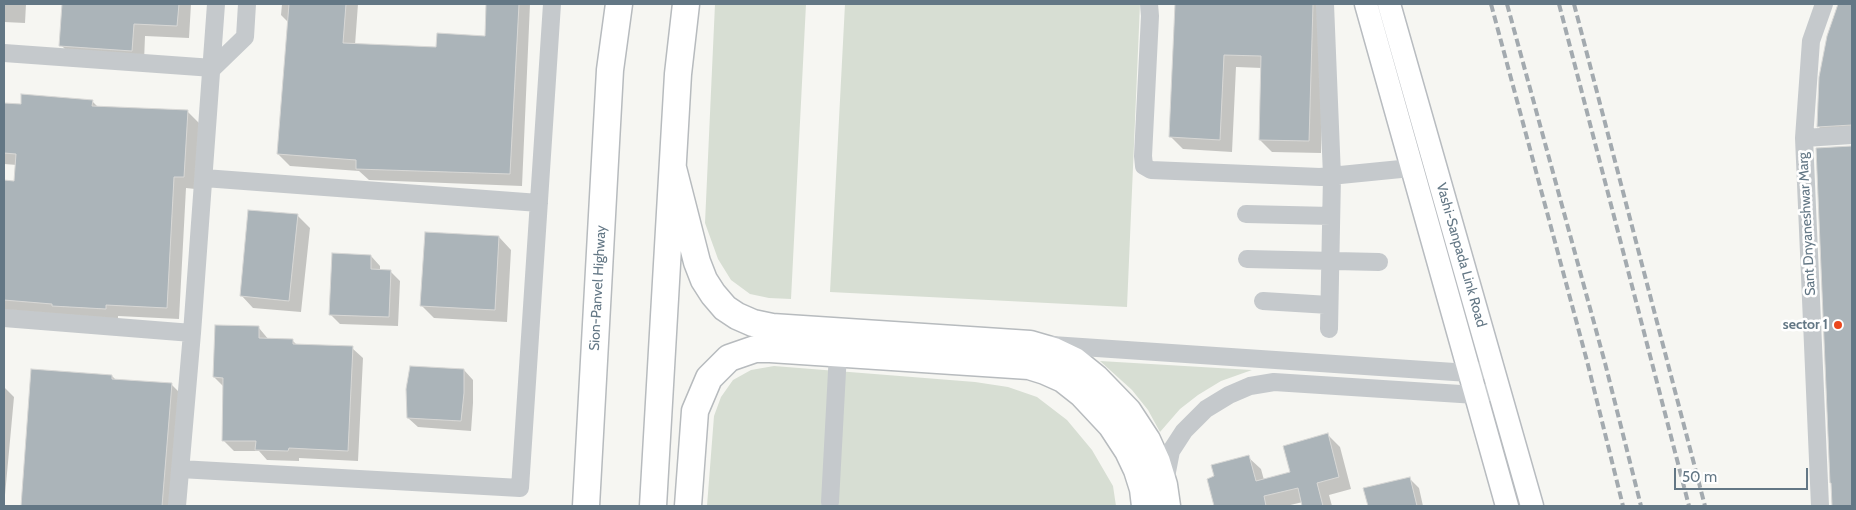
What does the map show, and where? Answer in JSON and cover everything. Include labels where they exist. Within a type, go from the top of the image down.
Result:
[{"type":"highway","points":[[607,4],[610,70]]},
{"type":"highway","points":[[610,70],[619,4]]},
{"type":"highway","points":[[674,4],[678,74]]},
{"type":"highway","points":[[653,506],[678,74],[686,4]]},
{"type":"highway","name":"Sion-Panvel Highway","points":[[580,506],[587,494],[610,70]]},
{"type":"highway","points":[[673,168],[697,262],[704,280],[725,308],[737,316],[754,323],[772,327],[1029,355],[1082,394],[1111,425],[1128,451],[1137,470],[1143,490],[1145,506]]},
{"type":"highway","points":[[688,506],[695,411],[709,378],[729,358],[755,349],[838,353],[1029,355],[1054,351],[1075,362],[1096,378],[1128,412],[1147,440],[1157,462],[1165,496]]},
{"type":"main road","name":"Vashi-Sanpada Link Road","points":[[1366,4],[1507,506]]},
{"type":"main road","name":"Vashi-Sanpada Link Road","points":[[1389,4],[1532,506]]},
{"type":"main road","points":[[1496,470],[1520,463]]},
{"type":"street","points":[[177,506],[192,333],[216,4]]},
{"type":"street","points":[[4,53],[212,68],[245,37],[247,4]]},
{"type":"street","points":[[180,469],[520,488],[552,4]]},
{"type":"street","points":[[1149,4],[1144,166],[1150,170],[1332,176],[1411,168]]},
{"type":"street","points":[[1325,4],[1332,176],[1329,330]]},
{"type":"street","name":"Sant Dnyaneshwar Marg","points":[[1820,506],[1804,138],[1812,41],[1824,4]]},
{"type":"street","points":[[1804,138],[1852,135]]},
{"type":"street","points":[[204,178],[539,203]]},
{"type":"street","points":[[1246,214],[1331,216]]},
{"type":"street","points":[[1247,259],[1379,262]]},
{"type":"street","points":[[1263,301],[1329,305]]},
{"type":"street","points":[[4,318],[192,333]]},
{"type":"street","points":[[830,502],[838,353]]},
{"type":"street","points":[[1029,355],[1469,373],[1493,368]]},
{"type":"street","points":[[1165,496],[1171,451],[1184,431],[1206,409],[1229,395],[1250,386],[1274,382],[1476,395],[1499,390]]},
{"type":"shaded area","points":[[715,4],[806,4],[791,299],[769,298],[750,294],[731,280],[718,259],[705,223]]},
{"type":"shaded area","points":[[845,4],[1140,4],[1127,307],[830,292]]},
{"type":"shaded area","points":[[1100,361],[1252,370],[1221,381],[1198,395],[1180,409],[1160,432],[1148,410],[1132,390]]},
{"type":"shaded area","points":[[774,366],[975,382],[1008,387],[1037,397],[1067,420],[1092,450],[1113,486],[1116,506],[707,506],[714,416],[721,397],[733,380],[751,370]]},
{"type":"building","points":[[62,4],[179,4],[177,26],[134,24],[132,51],[59,46]]},
{"type":"building","points":[[289,4],[346,4],[343,43],[436,47],[437,33],[485,36],[486,4],[519,4],[510,174],[356,169],[356,160],[277,154]]},
{"type":"building","points":[[1175,4],[1313,4],[1309,141],[1259,140],[1261,56],[1224,55],[1220,140],[1169,137]]},
{"type":"building","points":[[1838,4],[1852,4],[1852,125],[1817,127],[1819,77],[1827,36]]},
{"type":"building","points":[[21,94],[93,100],[92,106],[188,110],[184,177],[174,177],[167,308],[106,305],[106,309],[52,306],[52,304],[4,300],[4,180],[14,181],[16,154],[4,153],[4,103],[21,104]]},
{"type":"building","name":"sector 1","points":[[1852,146],[1852,506],[1832,506],[1816,148]]},
{"type":"building","points":[[248,210],[298,214],[289,301],[240,296]]},
{"type":"building","points":[[425,232],[499,236],[495,310],[420,306]]},
{"type":"building","points":[[332,253],[371,255],[371,269],[391,270],[389,317],[329,315]]},
{"type":"building","points":[[215,325],[259,326],[259,338],[293,339],[293,344],[353,346],[348,451],[289,448],[288,451],[255,450],[256,441],[222,441],[223,378],[213,377]]},
{"type":"building","points":[[410,366],[464,369],[461,421],[407,418],[406,389]]},
{"type":"building","points":[[31,369],[112,375],[112,379],[172,383],[162,506],[21,506]]},
{"type":"building","points":[[1328,433],[1339,477],[1317,483],[1323,506],[1302,506],[1298,488],[1264,496],[1266,506],[1214,506],[1207,479],[1214,476],[1211,465],[1249,455],[1256,481],[1290,472],[1283,446]]},
{"type":"building","points":[[1410,477],[1417,506],[1368,506],[1363,488]]},
{"type":"railway","points":[[1491,4],[1587,361],[1623,506]]},
{"type":"railway","points":[[1507,4],[1605,363],[1641,506]]},
{"type":"railway","points":[[1559,4],[1689,506]]},
{"type":"railway","points":[[1574,4],[1705,506]]},
{"type":"place","name":"sector 1","points":[[1838,325]]}]
